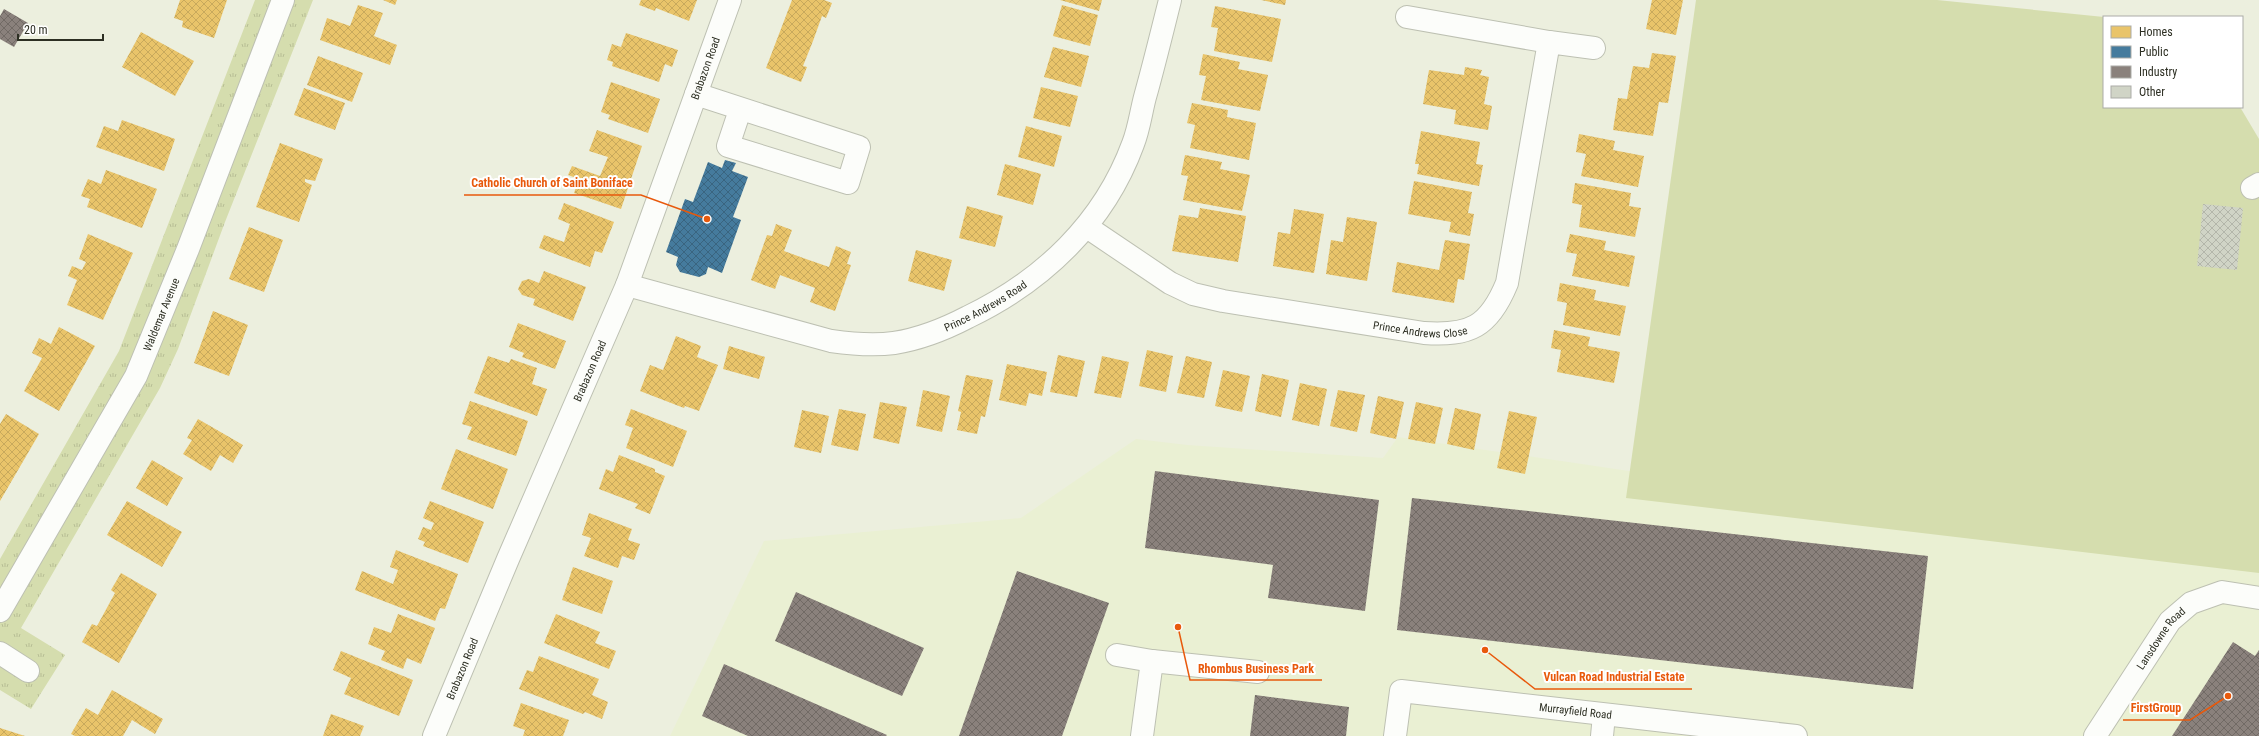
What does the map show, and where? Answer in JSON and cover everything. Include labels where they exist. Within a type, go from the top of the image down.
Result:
[{"type":"street","name":"Waldemar Avenue","points":[[0,611],[136,376],[188,249],[283,0]]},
{"type":"street","name":"Brabazon Road","points":[[434,736],[511,552],[627,285],[730,0]]},
{"type":"street","name":"Prince Andrews Road","points":[[627,285],[831,341],[861,345],[895,343],[942,331],[983,310],[1023,286],[1060,256],[1086,227],[1116,182],[1134,143],[1170,0]]},
{"type":"street","points":[[1407,17],[1549,42],[1594,48]]},
{"type":"street","name":"Prince Andrews Close","points":[[1086,227],[1170,283],[1193,294],[1223,301],[1424,333],[1451,335],[1470,329],[1486,318],[1499,302],[1507,283],[1549,42]]},
{"type":"street","points":[[696,94],[740,110],[859,147],[848,183],[728,146],[740,110]]},
{"type":"street","name":"Lansdowne Road","points":[[2095,736],[2170,621],[2191,603],[2222,592],[2259,598]]},
{"type":"street","points":[[0,653],[28,670]]},
{"type":"street","points":[[1116,655],[1152,661],[1258,672]]},
{"type":"street","points":[[1142,736],[1152,661]]},
{"type":"street","name":"Murrayfield Road","points":[[1395,736],[1401,691],[1603,726],[1796,736]]},
{"type":"shaded area","points":[[1398,437],[2259,564],[2259,736],[670,736],[764,541],[1021,518],[1136,439],[1187,445],[1383,458]]},
{"type":"green space","points":[[255,0],[313,0],[225,222],[178,349],[160,388],[21,628],[65,655],[31,709],[0,690],[0,559],[119,351]]},
{"type":"green space","points":[[1696,0],[1937,0],[2103,17],[2103,108],[2241,108],[2259,139],[2259,573],[1626,498]]},
{"type":"building: Homes","points":[[180,0],[227,0],[214,38],[182,27],[183,21],[174,18]]},
{"type":"building: Homes","points":[[383,0],[397,0],[395,5]]},
{"type":"building: Homes","points":[[641,0],[697,0],[689,21],[656,8],[655,11],[639,5]]},
{"type":"building: Homes","points":[[792,0],[824,0],[832,3],[826,18],[822,16],[803,66],[807,67],[801,82],[766,68]]},
{"type":"building: Homes","points":[[1060,0],[1102,0],[1099,11]]},
{"type":"building: Homes","points":[[1261,0],[1286,0],[1285,5]]},
{"type":"building: Homes","points":[[1652,0],[1683,0],[1676,35],[1646,29]]},
{"type":"building: Homes","points":[[358,5],[383,13],[374,36],[397,45],[390,65],[320,40],[327,18],[350,26]]},
{"type":"building: Homes","points":[[1062,5],[1098,15],[1090,46],[1053,36]]},
{"type":"building: Homes","points":[[1215,6],[1281,19],[1272,62],[1214,51],[1218,28],[1211,27]]},
{"type":"building: Homes","points":[[141,32],[194,61],[175,96],[122,67]]},
{"type":"building: Homes","points":[[626,33],[678,50],[672,67],[665,64],[659,82],[612,66],[613,62],[607,60],[612,44],[621,47]]},
{"type":"building: Homes","points":[[1053,47],[1089,56],[1081,87],[1044,77]]},
{"type":"building: Homes","points":[[1652,53],[1676,56],[1668,103],[1659,102],[1653,136],[1613,130],[1618,98],[1627,99],[1633,66],[1649,68]]},
{"type":"building: Homes","points":[[1203,54],[1240,62],[1238,69],[1268,75],[1260,111],[1201,100],[1206,76],[1199,75]]},
{"type":"building: Homes","points":[[318,56],[363,73],[352,102],[307,85]]},
{"type":"building: Homes","points":[[1465,67],[1482,70],[1480,75],[1489,77],[1484,104],[1492,106],[1488,130],[1454,124],[1456,110],[1423,104],[1429,70],[1464,75]]},
{"type":"building: Homes","points":[[611,82],[660,99],[648,133],[608,119],[610,115],[601,112]]},
{"type":"building: Homes","points":[[1041,87],[1078,96],[1070,127],[1033,118]]},
{"type":"building: Homes","points":[[304,88],[345,103],[335,130],[294,115]]},
{"type":"building: Homes","points":[[1192,103],[1228,110],[1227,117],[1256,123],[1249,160],[1190,148],[1195,125],[1187,123]]},
{"type":"building: Homes","points":[[122,120],[175,139],[164,171],[96,147],[104,126],[118,131]]},
{"type":"building: Homes","points":[[1026,126],[1062,136],[1054,167],[1018,157]]},
{"type":"building: Homes","points":[[597,130],[642,146],[621,209],[574,193],[579,179],[568,175],[572,166],[600,176],[608,157],[589,151]]},
{"type":"building: Homes","points":[[1421,131],[1480,142],[1476,164],[1483,165],[1479,186],[1417,174],[1419,164],[1415,164]]},
{"type":"building: Homes","points":[[1579,134],[1615,141],[1613,150],[1644,156],[1638,187],[1581,176],[1586,154],[1576,152]]},
{"type":"building: Homes","points":[[280,143],[323,159],[315,181],[305,179],[305,182],[312,185],[299,222],[256,207]]},
{"type":"building: Homes","points":[[1185,155],[1222,162],[1220,169],[1250,175],[1242,211],[1183,200],[1188,176],[1181,175]]},
{"type":"building: Homes","points":[[1005,164],[1041,174],[1033,205],[997,195]]},
{"type":"building: Homes","points":[[106,170],[157,189],[142,228],[87,207],[90,199],[81,196],[88,179],[101,184]]},
{"type":"building: Homes","points":[[1414,181],[1472,192],[1468,213],[1474,214],[1470,236],[1449,232],[1451,222],[1408,214]]},
{"type":"building: Homes","points":[[1575,183],[1631,193],[1629,206],[1641,208],[1635,237],[1579,227],[1582,205],[1572,203]]},
{"type":"building: Homes","points":[[564,203],[614,222],[602,253],[595,251],[590,267],[539,248],[544,235],[564,242],[570,224],[558,219]]},
{"type":"building: Homes","points":[[967,206],[1003,216],[995,247],[959,238]]},
{"type":"building: Homes","points":[[1200,208],[1246,216],[1238,262],[1172,251],[1179,215],[1198,218]]},
{"type":"building: Homes","points":[[1294,209],[1324,214],[1314,273],[1273,266],[1278,232],[1290,234]]},
{"type":"building: Homes","points":[[1347,217],[1377,222],[1367,281],[1326,274],[1331,240],[1343,242]]},
{"type":"building: Homes","points":[[776,224],[792,230],[784,251],[829,267],[836,246],[851,252],[847,264],[851,265],[835,311],[810,302],[815,288],[780,275],[775,289],[751,280],[767,235],[772,236]]},
{"type":"building: Homes","points":[[249,227],[283,240],[264,292],[229,279]]},
{"type":"building: Homes","points":[[88,234],[133,253],[103,320],[67,305],[77,280],[68,276],[72,266],[82,270],[86,262],[79,259]]},
{"type":"building: Homes","points":[[1570,234],[1606,241],[1604,250],[1635,256],[1629,287],[1572,276],[1577,254],[1566,252]]},
{"type":"building: Homes","points":[[1445,240],[1470,244],[1464,280],[1458,279],[1454,303],[1392,292],[1397,262],[1439,270]]},
{"type":"building: Homes","points":[[916,250],[952,260],[944,291],[908,281]]},
{"type":"building: Homes","points":[[544,271],[586,287],[573,321],[533,305],[535,299],[522,295],[518,289],[522,281],[529,279],[539,283]]},
{"type":"building: Homes","points":[[1560,283],[1596,290],[1594,300],[1626,306],[1620,336],[1563,325],[1567,303],[1557,301]]},
{"type":"building: Homes","points":[[213,311],[248,325],[229,376],[194,363]]},
{"type":"building: Homes","points":[[518,323],[566,341],[555,369],[522,357],[524,353],[509,347]]},
{"type":"building: Homes","points":[[59,327],[95,346],[59,411],[24,391],[42,358],[32,353],[39,338],[51,344]]},
{"type":"building: Homes","points":[[1554,330],[1590,337],[1588,346],[1620,352],[1614,383],[1557,372],[1561,350],[1551,348]]},
{"type":"building: Homes","points":[[676,336],[701,346],[697,357],[718,365],[699,411],[685,406],[684,408],[640,391],[650,365],[663,370]]},
{"type":"building: Homes","points":[[729,346],[765,357],[759,379],[723,369]]},
{"type":"building: Homes","points":[[1147,350],[1173,356],[1166,392],[1139,386]]},
{"type":"building: Homes","points":[[1058,355],[1085,361],[1077,397],[1050,392]]},
{"type":"building: Homes","points":[[488,356],[509,363],[511,359],[537,368],[532,384],[547,389],[537,416],[474,393]]},
{"type":"building: Homes","points":[[1102,356],[1129,362],[1121,398],[1094,393]]},
{"type":"building: Homes","points":[[1186,356],[1212,362],[1204,398],[1177,393]]},
{"type":"building: Homes","points":[[1007,364],[1047,372],[1042,396],[1029,393],[1026,406],[999,400]]},
{"type":"building: Homes","points":[[1223,370],[1250,376],[1242,412],[1215,406]]},
{"type":"building: Homes","points":[[1262,374],[1289,380],[1281,417],[1255,411]]},
{"type":"building: Homes","points":[[966,375],[993,380],[985,417],[981,416],[977,434],[957,430],[961,412],[958,411]]},
{"type":"building: Homes","points":[[1300,383],[1327,389],[1319,426],[1292,420]]},
{"type":"building: Homes","points":[[923,390],[950,396],[942,432],[916,426]]},
{"type":"building: Homes","points":[[1338,390],[1365,395],[1357,432],[1330,426]]},
{"type":"building: Homes","points":[[1378,396],[1404,402],[1396,439],[1370,433]]},
{"type":"building: Homes","points":[[470,401],[528,421],[516,456],[467,439],[472,427],[462,424]]},
{"type":"building: Homes","points":[[880,402],[907,407],[899,444],[873,438]]},
{"type":"building: Homes","points":[[1416,402],[1443,408],[1435,444],[1408,439]]},
{"type":"building: Homes","points":[[1455,408],[1481,414],[1474,450],[1447,444]]},
{"type":"building: Homes","points":[[631,409],[687,431],[673,467],[626,448],[633,428],[625,425]]},
{"type":"building: Homes","points":[[839,409],[866,414],[858,451],[831,445]]},
{"type":"building: Homes","points":[[802,410],[829,416],[821,453],[794,447]]},
{"type":"building: Homes","points":[[1509,411],[1537,417],[1525,474],[1497,468]]},
{"type":"building: Homes","points":[[6,414],[39,434],[0,501],[0,424]]},
{"type":"building: Homes","points":[[198,419],[243,445],[233,463],[220,455],[211,471],[183,454],[192,440],[187,438]]},
{"type":"building: Homes","points":[[456,449],[508,469],[493,509],[441,489]]},
{"type":"building: Homes","points":[[619,455],[655,469],[655,472],[665,476],[650,514],[635,508],[638,504],[599,489],[606,469],[613,472]]},
{"type":"building: Homes","points":[[152,460],[183,478],[167,506],[136,488]]},
{"type":"building: Homes","points":[[127,501],[182,532],[162,567],[107,535]]},
{"type":"building: Homes","points":[[430,501],[484,522],[468,563],[423,546],[425,542],[418,539],[423,527],[431,530],[434,523],[423,518]]},
{"type":"building: Homes","points":[[589,513],[632,529],[628,540],[640,544],[634,560],[622,556],[618,568],[584,556],[591,538],[582,535]]},
{"type":"building: Homes","points":[[396,550],[458,574],[445,609],[440,608],[435,621],[355,590],[362,571],[393,584],[398,570],[390,567]]},
{"type":"building: Homes","points":[[573,567],[613,581],[602,614],[562,600]]},
{"type":"building: Homes","points":[[121,573],[157,594],[119,663],[82,642],[92,624],[97,626],[115,593],[111,590]]},
{"type":"building: Homes","points":[[398,614],[435,628],[421,664],[407,658],[403,669],[381,660],[385,651],[368,644],[374,627],[391,633]]},
{"type":"building: Homes","points":[[556,614],[600,632],[595,643],[616,651],[609,669],[544,643]]},
{"type":"building: Homes","points":[[341,651],[413,680],[399,716],[344,694],[351,678],[333,670]]},
{"type":"building: Homes","points":[[539,656],[599,679],[592,695],[608,702],[602,719],[585,712],[583,714],[519,689],[527,670],[533,672]]},
{"type":"building: Homes","points":[[112,690],[163,719],[155,734],[132,720],[123,736],[75,736],[71,734],[86,708],[98,715]]},
{"type":"building: Homes","points":[[521,703],[569,720],[563,736],[523,736],[525,730],[513,726]]},
{"type":"building: Homes","points":[[331,714],[364,726],[360,736],[323,736]]},
{"type":"building: Homes","points":[[0,728],[25,736],[0,736]]},
{"type":"building: Public","points":[[725,160],[736,163],[732,171],[748,177],[733,217],[741,220],[722,273],[708,267],[706,274],[699,277],[680,272],[676,265],[678,257],[666,252],[685,199],[693,202],[708,162],[722,168]]},
{"type":"building: Industry","points":[[4,9],[28,23],[14,47],[0,39],[0,16]]},
{"type":"building: Industry","points":[[1155,471],[1379,500],[1365,611],[1268,598],[1273,565],[1145,548]]},
{"type":"building: Industry","points":[[1412,498],[1928,556],[1913,689],[1397,630]]},
{"type":"building: Industry","points":[[1017,571],[1109,603],[1062,736],[959,736]]},
{"type":"building: Industry","points":[[796,592],[924,648],[902,696],[775,641]]},
{"type":"building: Industry","points":[[2233,642],[2255,656],[2259,650],[2259,736],[2172,736]]},
{"type":"building: Industry","points":[[724,664],[887,735],[748,736],[702,716]]},
{"type":"building: Industry","points":[[1255,695],[1349,707],[1346,736],[1250,736]]},
{"type":"building: Other","points":[[2203,204],[2243,208],[2237,270],[2197,266]]},
{"type":"place","name":"Catholic Church of Saint Boniface","points":[[707,219]]},
{"type":"place","name":"Rhombus Business Park","points":[[1178,627]]},
{"type":"place","name":"Vulcan Road Industrial Estate","points":[[1485,650]]},
{"type":"place","name":"FirstGroup","points":[[2228,696]]}]
